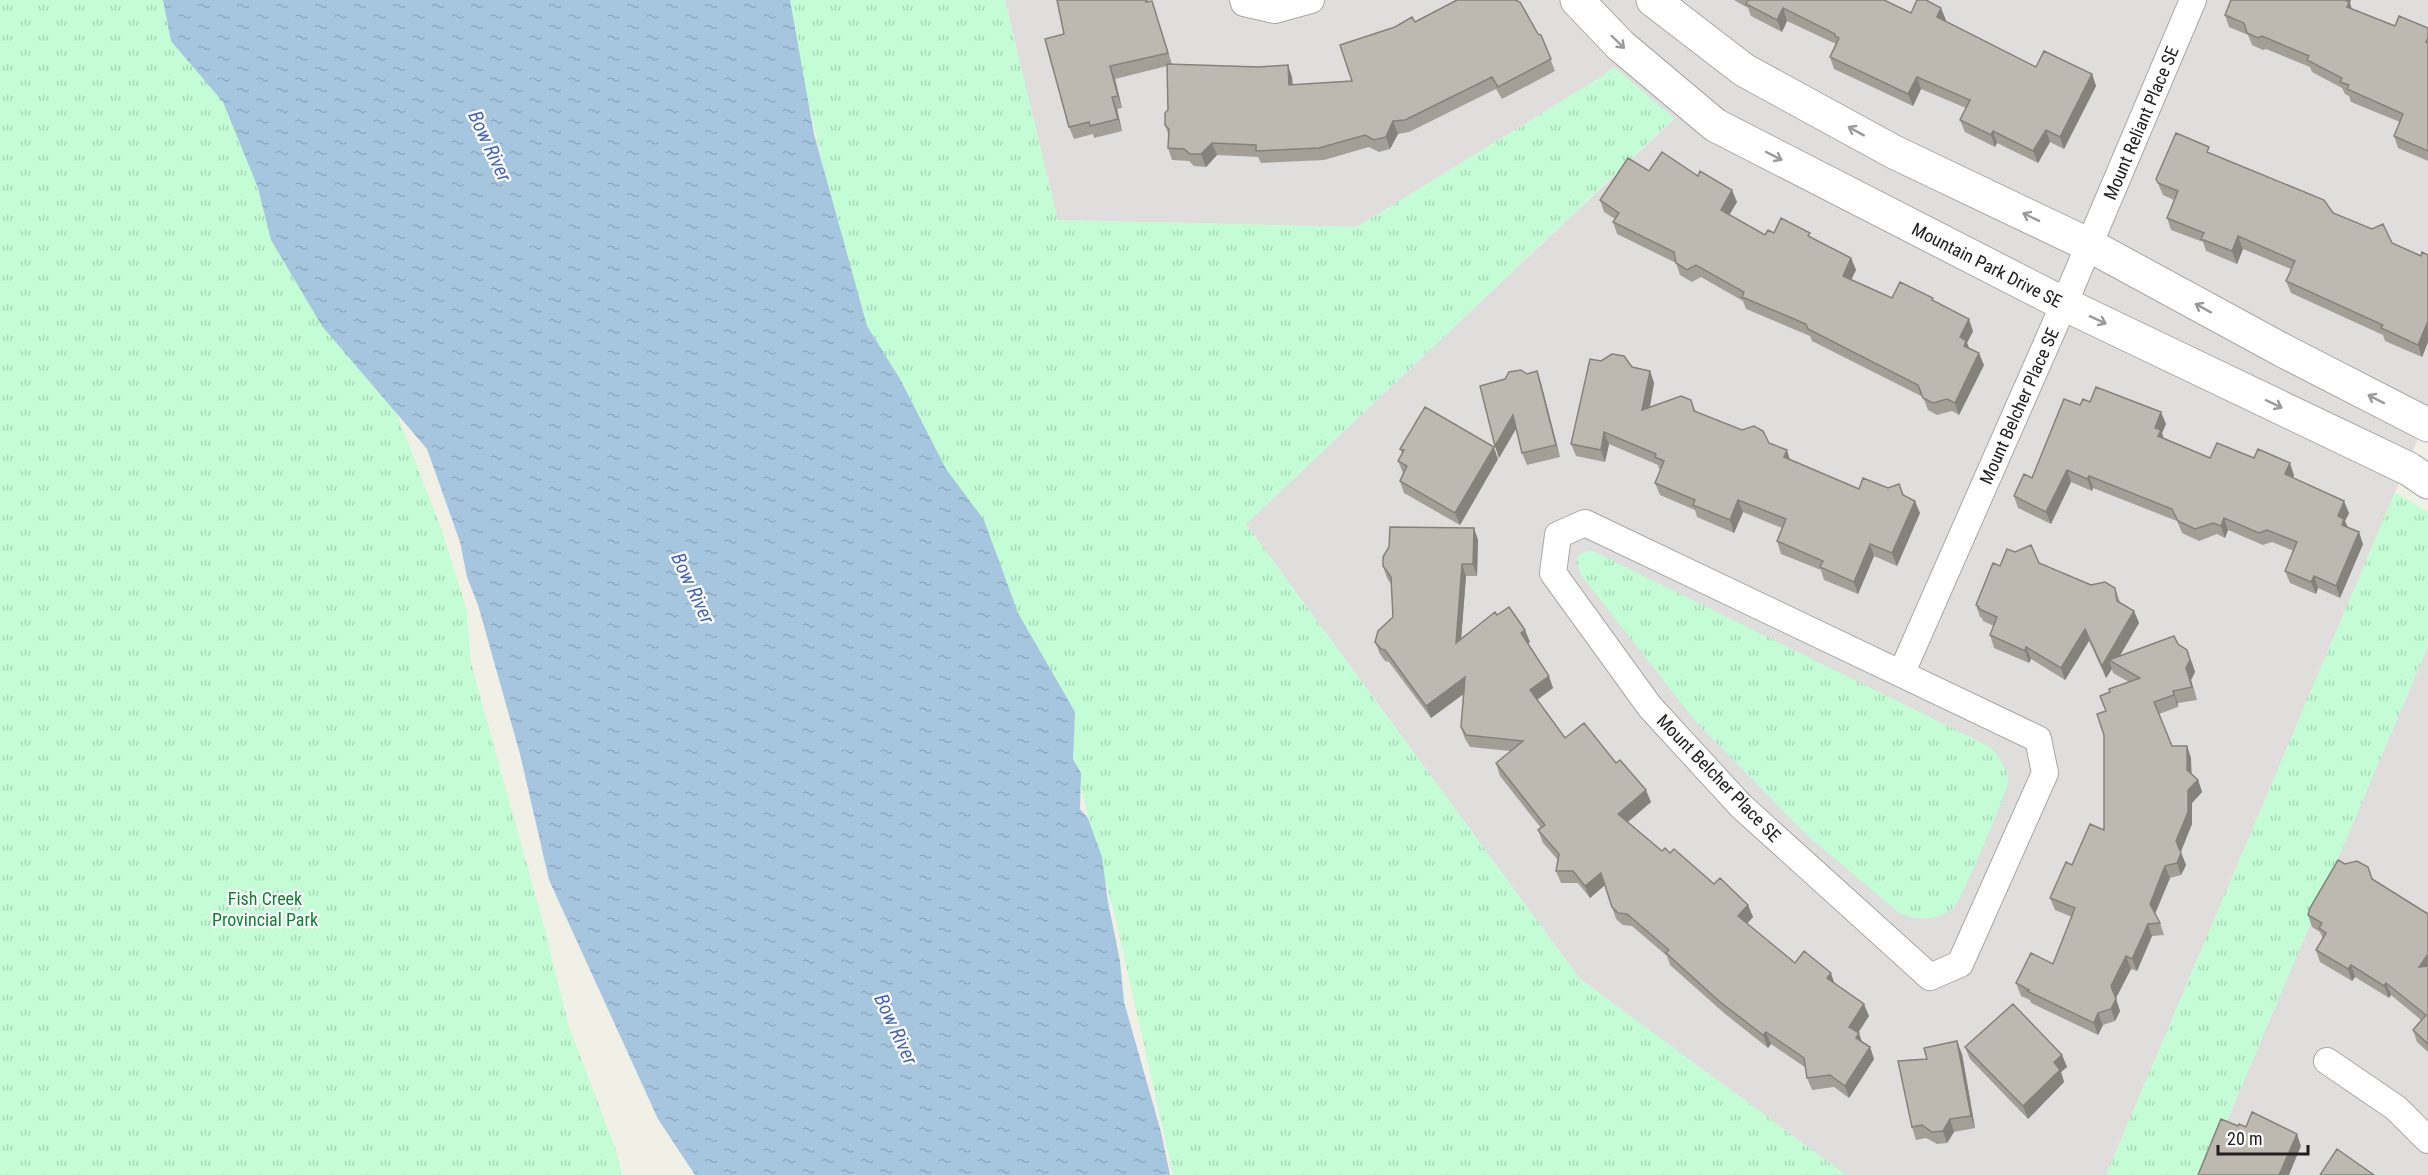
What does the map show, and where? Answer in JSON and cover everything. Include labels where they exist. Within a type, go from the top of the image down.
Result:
[{"type":"street","points":[[1243,0],[1244,3],[1275,10],[1311,0]]},
{"type":"street","name":"Mountain Park Drive SE","points":[[1577,0],[1620,45],[1715,125],[2064,304],[2409,469],[2428,482]]},
{"type":"street","points":[[1653,0],[1744,70],[1894,152],[2089,245],[2284,351],[2428,425]]},
{"type":"street","name":"Mount Reliant Place SE","points":[[2064,304],[2193,0]]},
{"type":"street","name":"Mount Belcher Place SE","points":[[1902,672],[2064,304]]},
{"type":"street","name":"Mount Belcher Place SE","points":[[1585,523],[1902,672],[2038,739],[2045,773],[1960,964],[1930,977],[1741,806],[1650,707],[1553,573],[1558,535],[1585,523]]},
{"type":"street","points":[[2327,1061],[2397,1108],[2428,1140]]},
{"type":"shaded area","points":[[1005,0],[2428,0],[2428,415],[2106,1175],[1846,1175],[1580,979],[1246,524],[1674,119],[1613,67],[1604,75],[1357,227],[1057,220]]},
{"type":"shaded area","points":[[2428,646],[2428,1175],[2204,1175]]},
{"type":"green space","name":"Fish Creek Provincial Park","points":[[0,0],[195,0],[391,399],[441,528],[466,607],[471,663],[545,930],[569,1027],[616,1150],[622,1175],[0,1175]]},
{"type":"green space","points":[[782,0],[1005,0],[1058,220],[1357,227],[1614,67],[1674,118],[1246,524],[1580,979],[1846,1175],[1173,1175],[1116,920],[1081,788],[1034,661],[856,309],[795,44]]},
{"type":"green space","points":[[2395,492],[2428,512],[2428,646],[2204,1175],[2106,1175]]},
{"type":"green space","points":[[1591,550],[1990,747],[2005,768],[2008,783],[1983,847],[1955,906],[1942,915],[1928,918],[1899,913],[1807,835],[1696,722],[1581,575],[1576,562],[1579,554]]},
{"type":"water","name":"Bow River","points":[[163,0],[790,0],[814,134],[867,326],[900,379],[946,469],[984,520],[1018,613],[1075,712],[1073,759],[1081,773],[1080,809],[1088,818],[1102,857],[1120,961],[1124,1002],[1161,1132],[1170,1175],[695,1175],[658,1119],[549,880],[520,754],[478,605],[467,577],[460,542],[427,449],[322,326],[271,240],[258,188],[223,102],[171,41]]},
{"type":"building","points":[[1057,0],[1152,1],[1168,53],[1110,66],[1118,96],[1112,97],[1118,119],[1090,126],[1089,122],[1069,127],[1045,39],[1064,34]]},
{"type":"building","points":[[1457,0],[1515,0],[1520,2],[1538,34],[1541,35],[1551,59],[1498,87],[1492,77],[1405,120],[1393,121],[1386,137],[1374,140],[1365,135],[1319,148],[1256,151],[1256,145],[1212,143],[1201,154],[1190,154],[1184,149],[1168,148],[1169,129],[1165,125],[1165,113],[1168,110],[1167,64],[1259,67],[1288,65],[1289,85],[1352,81],[1340,45],[1395,27],[1412,17],[1415,22]]},
{"type":"building","points":[[1748,0],[1884,0],[1911,13],[1917,0],[1926,0],[1941,8],[1937,17],[2036,67],[2044,51],[2092,74],[2060,137],[2046,130],[2033,151],[1993,131],[1991,135],[1960,120],[1970,100],[1917,77],[1908,94],[1830,57],[1839,38],[1835,34],[1783,8],[1777,20],[1746,4]]},
{"type":"building","points":[[2231,0],[2345,0],[2349,2],[2347,7],[2395,26],[2399,16],[2428,28],[2426,42],[2428,43],[2428,151],[2394,136],[2403,114],[2347,89],[2349,85],[2340,82],[2342,78],[2307,60],[2309,56],[2262,36],[2258,38],[2247,33],[2244,23],[2225,15]]},
{"type":"building","points":[[2176,133],[2209,147],[2207,152],[2324,200],[2333,213],[2372,229],[2383,224],[2392,243],[2421,256],[2422,252],[2428,255],[2428,321],[2418,345],[2381,328],[2383,325],[2286,281],[2295,261],[2238,236],[2232,251],[2201,239],[2204,233],[2167,218],[2178,191],[2158,183],[2156,179]]},
{"type":"building","points":[[1662,152],[1698,176],[1700,171],[1732,190],[1721,210],[1765,235],[1768,230],[1774,233],[1781,218],[1810,233],[1808,236],[1851,258],[1843,276],[1892,298],[1900,282],[1969,319],[1960,337],[1966,341],[1964,346],[1979,353],[1955,403],[1947,399],[1933,403],[1923,398],[1918,385],[1808,329],[1806,324],[1742,297],[1744,292],[1696,265],[1687,270],[1676,263],[1674,252],[1613,222],[1619,213],[1600,200],[1628,158],[1649,171]]},
{"type":"building","points":[[1612,354],[1624,356],[1632,367],[1650,371],[1642,410],[1681,396],[1691,400],[1694,411],[1742,430],[1754,426],[1763,431],[1769,443],[1787,450],[1784,457],[1859,489],[1863,478],[1888,488],[1899,484],[1903,495],[1915,501],[1892,553],[1870,544],[1854,582],[1820,567],[1823,561],[1777,541],[1786,519],[1738,500],[1730,520],[1693,505],[1695,500],[1655,483],[1664,461],[1655,457],[1656,454],[1604,432],[1601,450],[1571,444],[1590,359],[1601,361]]},
{"type":"building","points":[[1521,370],[1527,374],[1537,371],[1556,445],[1522,453],[1513,415],[1495,446],[1480,386],[1505,379],[1509,372]]},
{"type":"building","points":[[2096,387],[2161,412],[2155,428],[2161,430],[2158,436],[2210,458],[2217,443],[2254,458],[2258,449],[2290,463],[2285,474],[2344,501],[2338,516],[2344,519],[2342,525],[2359,532],[2336,586],[2314,576],[2311,582],[2285,571],[2297,542],[2267,530],[2259,533],[2224,518],[2221,526],[2213,523],[2195,529],[2178,521],[2172,509],[2089,476],[2087,479],[2067,470],[2046,512],[2014,496],[2024,474],[2032,478],[2064,399],[2080,405],[2083,399],[2090,402]]},
{"type":"building","points":[[1425,407],[1494,447],[1455,513],[1400,481],[1407,466],[1398,461],[1404,450],[1400,449]]},
{"type":"building","points":[[1390,527],[1474,528],[1473,564],[1462,564],[1456,643],[1495,612],[1497,615],[1509,607],[1525,630],[1521,633],[1549,676],[1530,690],[1565,738],[1584,723],[1616,763],[1620,760],[1646,790],[1618,814],[1662,851],[1665,848],[1670,853],[1674,849],[1714,884],[1720,878],[1748,905],[1738,916],[1795,963],[1804,951],[1831,973],[1827,978],[1864,1004],[1849,1027],[1859,1033],[1856,1038],[1870,1047],[1845,1086],[1830,1075],[1807,1078],[1804,1058],[1766,1032],[1763,1035],[1719,1001],[1666,953],[1669,950],[1627,914],[1618,913],[1612,907],[1601,873],[1585,886],[1573,871],[1556,871],[1559,854],[1538,830],[1545,825],[1496,763],[1523,741],[1466,735],[1461,727],[1465,677],[1426,706],[1385,650],[1375,642],[1378,631],[1393,617],[1391,577],[1383,566],[1383,557],[1389,547]]},
{"type":"building","points":[[2031,545],[2039,563],[2091,585],[2105,582],[2115,588],[2117,601],[2134,611],[2102,666],[2085,629],[2061,668],[2026,647],[2025,651],[1990,635],[1997,617],[1979,609],[1976,605],[1993,563],[2000,566],[2007,549],[2015,552]]},
{"type":"building","points":[[2174,636],[2178,644],[2187,650],[2190,660],[2186,668],[2192,687],[2173,691],[2174,695],[2154,702],[2172,746],[2187,746],[2187,770],[2198,780],[2188,790],[2188,812],[2176,841],[2181,853],[2177,863],[2165,866],[2150,904],[2160,923],[2148,924],[2132,959],[2126,956],[2111,986],[2116,999],[2111,1009],[2098,1013],[2094,1023],[2027,991],[2029,990],[2016,983],[2031,953],[2053,964],[2075,908],[2050,898],[2066,862],[2072,865],[2090,824],[2104,830],[2104,735],[2097,714],[2106,711],[2100,696],[2110,692],[2109,689],[2140,678],[2109,660]]},
{"type":"building","points":[[2338,860],[2345,864],[2357,861],[2368,867],[2372,879],[2428,914],[2428,954],[2419,967],[2428,966],[2428,1044],[2413,1030],[2426,1015],[2386,983],[2384,986],[2351,965],[2348,969],[2316,950],[2326,933],[2319,928],[2322,923],[2308,915]]},
{"type":"building","points":[[2013,1004],[2062,1055],[2054,1062],[2060,1070],[2023,1106],[1965,1047]]},
{"type":"building","points":[[1957,1041],[1971,1116],[1950,1119],[1943,1131],[1932,1132],[1922,1125],[1912,1127],[1898,1061],[1927,1059],[1924,1048]]},
{"type":"building","points":[[2252,1112],[2297,1134],[2279,1175],[2198,1175],[2221,1119],[2246,1127]]},
{"type":"building","points":[[2337,1149],[2374,1175],[2320,1175]]}]
